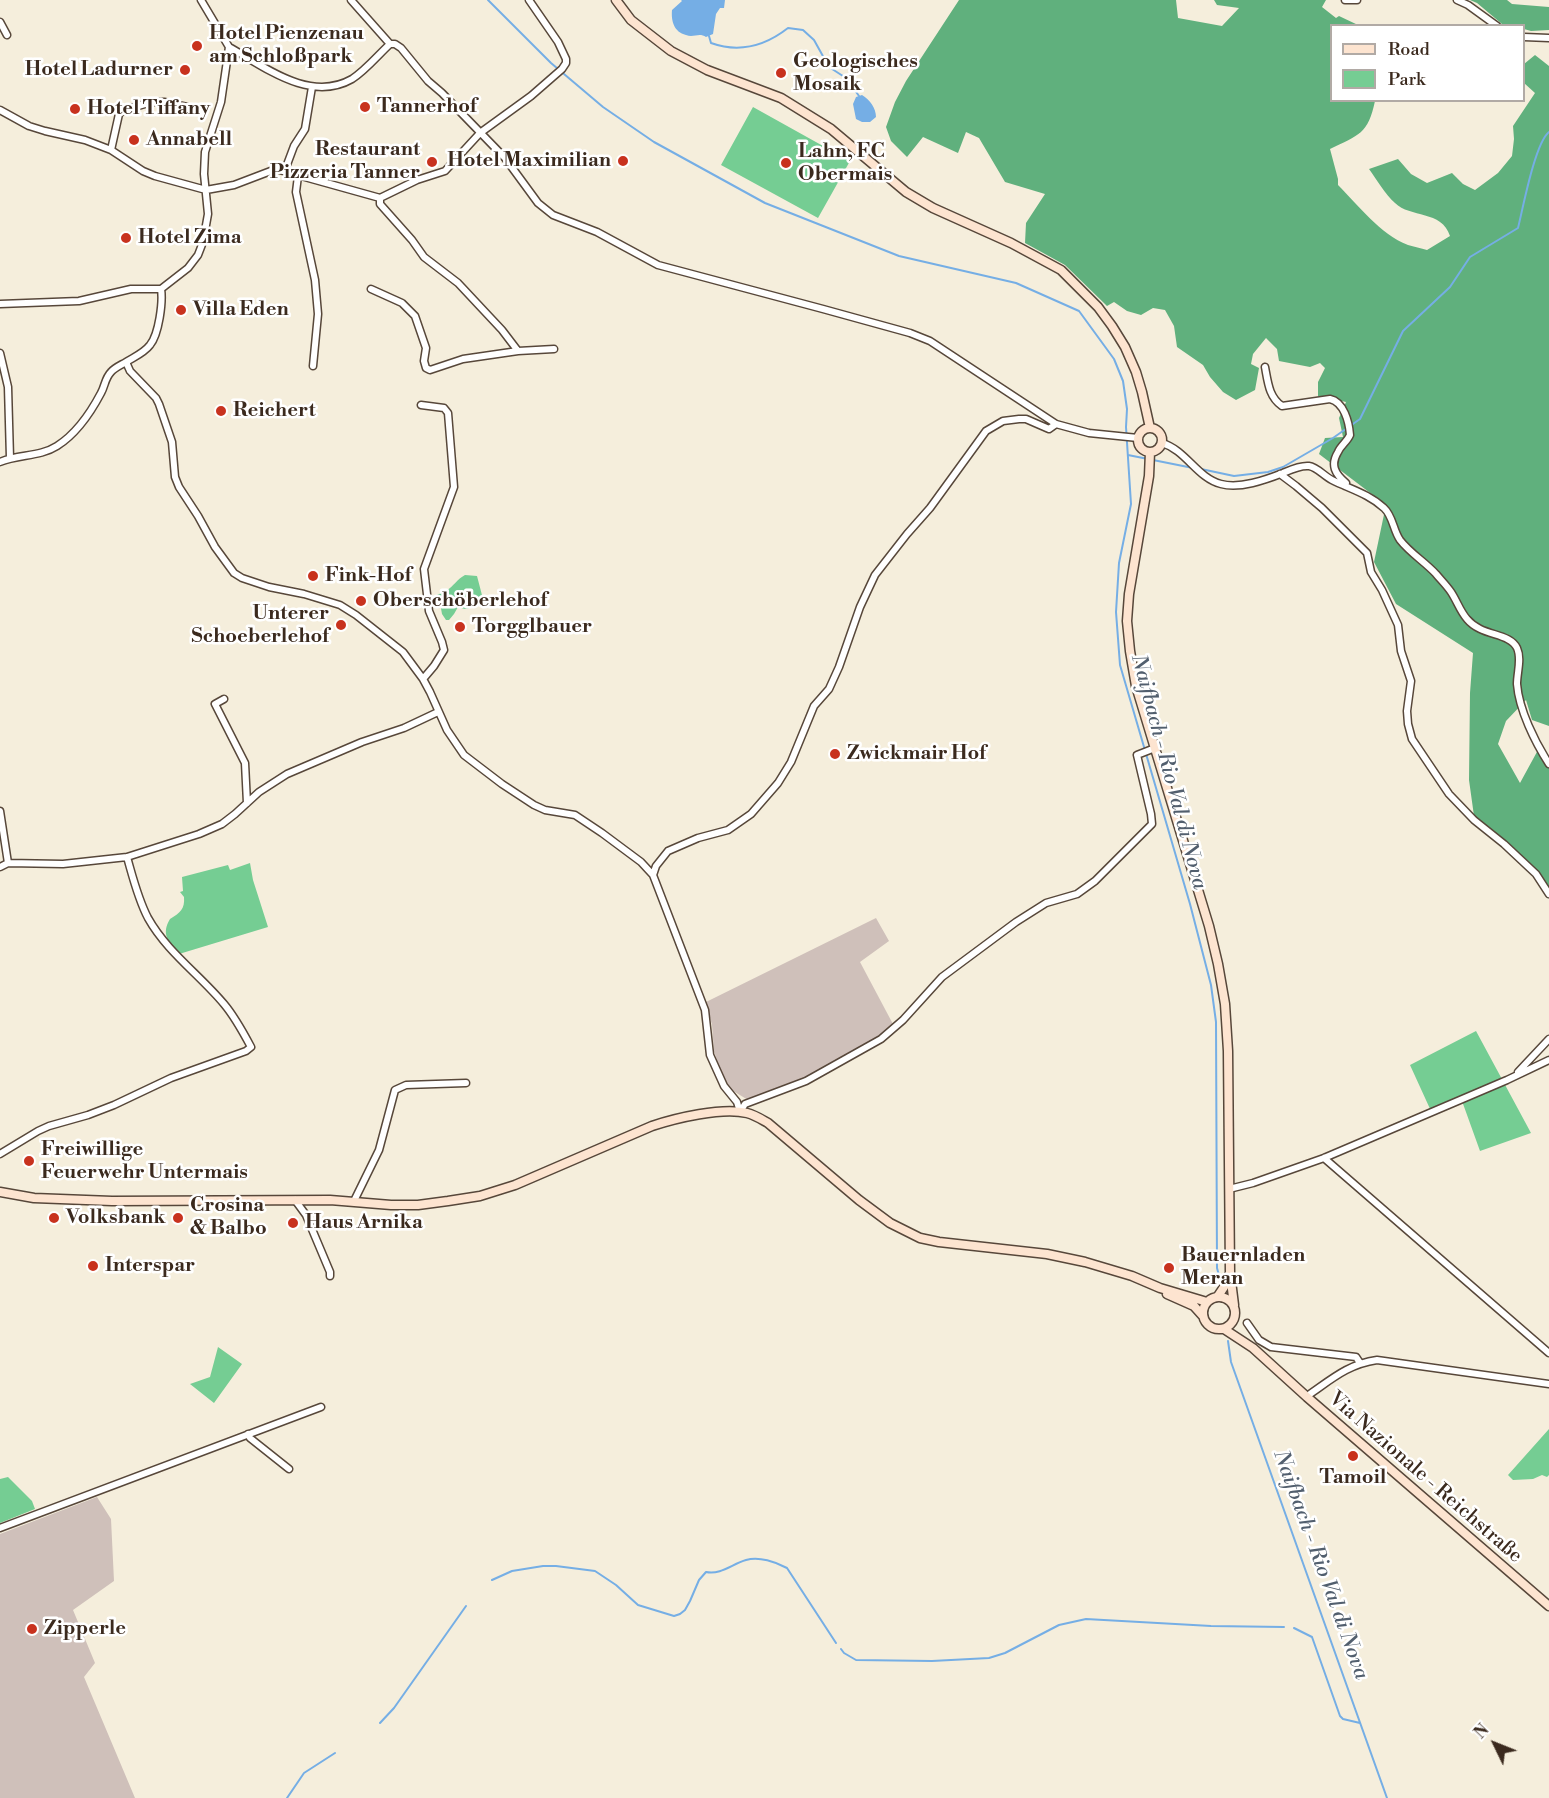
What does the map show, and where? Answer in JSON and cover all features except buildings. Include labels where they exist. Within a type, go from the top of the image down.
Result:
[{"type":"main road","points":[[616,0],[632,20],[671,51],[707,70],[781,98],[831,129],[906,192],[933,208],[1040,257],[1061,270],[1098,307],[1125,347],[1142,392],[1150,428]]},
{"type":"main road","points":[[1150,457],[1134,438],[1150,428],[1160,432],[1162,443],[1150,457],[1132,568],[1127,621],[1130,651],[1136,686],[1153,749],[1209,926],[1218,964],[1225,1004],[1228,1051],[1230,1273],[1237,1326],[1252,1348]]},
{"type":"main road","points":[[0,1192],[34,1198],[112,1201],[297,1204],[354,1201],[391,1205],[418,1204],[480,1196],[515,1185],[663,1122],[702,1115],[740,1112],[754,1115],[768,1123],[859,1200],[890,1223],[920,1238],[1047,1254],[1085,1262],[1207,1302]]},
{"type":"main road","points":[[1203,1316],[1204,1306],[1218,1296],[1230,1273]]},
{"type":"main road","points":[[1160,1288],[1194,1306],[1213,1328],[1224,1329],[1252,1348]]},
{"type":"main road","points":[[1218,1296],[1227,1298],[1234,1305]]},
{"type":"main road","points":[[1224,1329],[1236,1317]]},
{"type":"main road","name":"Via Nazionale - Reichstraße","points":[[1252,1348],[1549,1606]]},
{"type":"street","points":[[201,0],[229,47],[287,79],[312,87],[332,86],[350,80],[390,44]]},
{"type":"street","points":[[351,0],[390,44],[401,48],[428,81],[505,158],[538,203],[553,215],[597,232],[658,265],[910,333],[930,341],[1056,424],[1089,433],[1134,438]]},
{"type":"street","points":[[380,198],[417,180],[445,171],[480,133],[531,96],[562,69],[566,58],[558,42],[529,0]]},
{"type":"street","points":[[1345,0],[1357,0]]},
{"type":"street","points":[[1457,0],[1494,24]]},
{"type":"street","points":[[0,22],[7,35]]},
{"type":"street","points":[[1525,37],[1549,38]]},
{"type":"street","points":[[0,304],[69,302],[131,289],[161,289],[188,268],[198,255],[206,228],[208,214],[204,174],[205,152],[221,102],[229,47]]},
{"type":"street","points":[[285,171],[294,146],[305,129],[312,87]]},
{"type":"street","points":[[111,150],[119,114],[124,110],[152,102],[187,107]]},
{"type":"street","points":[[0,110],[45,132],[85,140],[111,150],[143,171],[155,176],[206,190],[234,185],[276,169],[376,195],[380,198]]},
{"type":"street","points":[[298,176],[296,192],[315,280],[318,314],[313,366]]},
{"type":"street","points":[[380,198],[380,204],[424,257],[458,284],[502,330],[518,351]]},
{"type":"street","points":[[0,462],[47,451],[58,445],[78,427],[100,394],[111,370],[142,352],[153,341],[162,297],[161,289]]},
{"type":"street","points":[[371,290],[402,303],[415,316],[426,348],[424,361],[426,368],[430,370],[463,359],[518,351],[554,350]]},
{"type":"street","points":[[0,353],[8,387],[10,458]]},
{"type":"street","points":[[126,362],[130,371],[156,398],[172,442],[175,477],[179,487],[215,547],[234,573],[269,587],[304,594],[340,605],[356,615],[403,652],[423,679],[447,730],[464,755],[534,805],[545,810],[575,815],[625,850],[653,875],[705,1010],[710,1055],[724,1086],[737,1102],[740,1112]]},
{"type":"street","points":[[1265,367],[1270,392],[1276,402],[1282,406],[1330,399],[1336,400],[1341,405],[1350,435],[1338,451],[1333,468],[1346,483],[1345,487]]},
{"type":"street","points":[[421,405],[444,408],[448,413],[454,487],[424,569],[429,611],[444,650],[423,679]]},
{"type":"street","points":[[0,414],[8,412]]},
{"type":"street","points":[[653,875],[656,866],[668,851],[698,838],[728,830],[751,814],[778,783],[791,762],[814,706],[829,689],[839,668],[860,607],[875,575],[930,508],[986,431],[1003,421],[1019,419],[1026,419],[1049,429],[1056,424]]},
{"type":"street","points":[[1162,443],[1174,447],[1209,479],[1226,485],[1241,485],[1296,467],[1308,466],[1345,487],[1362,493],[1387,511],[1394,530],[1403,544],[1450,590],[1461,612],[1474,626],[1514,643],[1519,656],[1517,684],[1519,696],[1532,731],[1549,764]]},
{"type":"street","points":[[1280,474],[1322,508],[1367,553],[1371,572],[1398,625],[1401,651],[1411,681],[1407,711],[1412,739],[1449,794],[1474,820],[1536,874],[1549,894]]},
{"type":"street","points":[[224,699],[215,704],[245,763],[247,803]]},
{"type":"street","points":[[0,867],[8,863],[63,864],[127,857],[199,834],[222,824],[259,792],[288,774],[438,712]]},
{"type":"street","points":[[740,1112],[745,1104],[806,1081],[881,1039],[903,1020],[942,977],[1016,922],[1046,903],[1077,894],[1095,881],[1152,824],[1137,755],[1153,749]]},
{"type":"street","points":[[0,811],[8,863]]},
{"type":"street","points":[[0,1154],[44,1128],[114,1105],[171,1078],[246,1051],[251,1047],[242,1029],[225,1005],[173,951],[149,920],[140,902],[127,857]]},
{"type":"street","points":[[1515,1075],[1549,1039]]},
{"type":"street","points":[[1229,1189],[1324,1158],[1549,1060]]},
{"type":"street","points":[[354,1201],[379,1150],[395,1090],[406,1085],[465,1083]]},
{"type":"street","points":[[1324,1158],[1549,1353]]},
{"type":"street","points":[[297,1204],[306,1215],[330,1276]]},
{"type":"street","points":[[1246,1323],[1259,1340],[1271,1347],[1356,1357],[1360,1363]]},
{"type":"street","points":[[1307,1397],[1348,1368],[1377,1360],[1549,1384]]},
{"type":"street","points":[[0,1528],[321,1407]]},
{"type":"street","points":[[248,1434],[289,1469]]},
{"type":"shaded area","points":[[876,918],[889,941],[860,962],[894,1026],[879,1039],[809,1077],[748,1100],[730,1089],[714,1051],[712,1025],[706,1002]]},
{"type":"shaded area","points":[[97,1497],[111,1519],[114,1581],[73,1610],[95,1663],[84,1677],[135,1798],[0,1798],[0,1534]]},
{"type":"green space","points":[[959,0],[1176,0],[1178,18],[1222,26],[1239,8],[1217,5],[1214,0],[1326,0],[1322,7],[1336,18],[1339,16],[1356,24],[1330,24],[1330,102],[1375,102],[1369,120],[1361,132],[1330,149],[1338,185],[1370,219],[1388,234],[1408,245],[1427,250],[1450,236],[1446,228],[1433,218],[1401,208],[1384,191],[1369,169],[1398,159],[1411,174],[1427,183],[1452,173],[1463,184],[1475,190],[1498,173],[1512,156],[1513,126],[1535,93],[1525,84],[1525,63],[1535,55],[1549,66],[1549,726],[1532,720],[1526,700],[1506,721],[1498,744],[1520,783],[1538,750],[1549,766],[1549,888],[1474,816],[1469,780],[1473,653],[1396,604],[1374,562],[1386,505],[1319,454],[1325,438],[1343,437],[1339,418],[1346,402],[1318,396],[1318,382],[1325,368],[1320,363],[1310,367],[1279,361],[1277,349],[1266,338],[1253,354],[1251,364],[1259,368],[1255,390],[1236,400],[1223,392],[1203,365],[1177,347],[1174,326],[1165,310],[1153,308],[1141,315],[1127,311],[1114,302],[1107,306],[1065,265],[1025,243],[1026,223],[1045,194],[1005,182],[979,138],[966,132],[958,153],[923,137],[907,157],[891,141],[886,127],[906,81]]},
{"type":"green space","points":[[1470,0],[1507,0],[1512,4],[1549,7],[1549,30],[1531,31],[1525,29],[1525,24],[1502,24]]},
{"type":"green space","name":"Lahn, FC Obermais","points":[[753,107],[850,161],[818,218],[721,165]]},
{"type":"green space","points":[[465,575],[477,576],[483,599],[469,601],[470,608],[458,607],[449,620],[446,620],[440,603],[430,606],[429,600],[446,591]]},
{"type":"green space","points":[[250,863],[268,927],[179,954],[169,942],[166,929],[170,919],[179,913],[184,905],[184,897],[180,892],[183,891],[182,877],[228,865],[230,870]]},
{"type":"green space","points":[[1476,1031],[1531,1133],[1480,1151],[1462,1101],[1431,1111],[1410,1065]]},
{"type":"green space","points":[[218,1347],[242,1364],[214,1403],[190,1384],[210,1377]]},
{"type":"green space","points":[[1549,1429],[1549,1475],[1513,1480],[1508,1475]]},
{"type":"green space","points":[[8,1477],[32,1501],[35,1509],[0,1523],[0,1479]]},
{"type":"water","points":[[681,0],[725,0],[724,8],[720,8],[716,14],[713,34],[706,37],[689,36],[676,29],[672,10]]},
{"type":"water","points":[[862,95],[875,110],[876,117],[870,122],[856,119],[853,104],[856,97]]},
{"type":"waterway","name":"Naifbach - Rio Val di Nova","points":[[488,0],[551,63],[603,107],[654,142],[765,203],[899,256],[1016,283],[1079,311],[1114,359],[1123,381],[1127,409],[1131,504],[1119,563],[1116,612],[1120,665],[1190,904],[1211,985],[1216,1022],[1217,1268],[1221,1283]]},
{"type":"waterway","points":[[709,36],[711,43],[742,47],[761,43],[788,28],[803,30],[814,40],[829,67],[846,78],[859,96]]},
{"type":"waterway","points":[[1201,469],[1234,476],[1268,472],[1283,467],[1333,438],[1360,419],[1403,331],[1450,287],[1470,257],[1518,228],[1534,162],[1549,132]]},
{"type":"waterway","points":[[1128,455],[1193,468]]},
{"type":"waterway","name":"Naifbach - Rio Val di Nova","points":[[1228,1341],[1231,1362],[1387,1798]]},
{"type":"waterway","points":[[492,1580],[512,1571],[543,1566],[595,1571],[616,1585],[638,1605],[674,1616],[685,1610],[699,1580],[706,1572],[722,1571],[746,1560],[762,1559],[787,1568],[836,1643]]},
{"type":"waterway","points":[[380,1723],[394,1708],[466,1606]]},
{"type":"waterway","points":[[841,1649],[856,1660],[932,1661],[989,1658],[1005,1653],[1059,1625],[1086,1619],[1211,1626],[1284,1627]]},
{"type":"waterway","points":[[1294,1628],[1312,1637],[1340,1716],[1343,1719],[1360,1723]]},
{"type":"waterway","points":[[287,1798],[304,1773],[335,1753]]},
{"type":"place","name":"Hotel Pienzenau am Schloßpark","points":[[197,46]]},
{"type":"place","name":"Hotel Ladurner","points":[[185,70]]},
{"type":"place","name":"Geologisches Mosaik","points":[[781,73]]},
{"type":"place","name":"Tannerhof","points":[[365,107]]},
{"type":"place","name":"Hotel Tiffany","points":[[75,109]]},
{"type":"place","name":"Annabell","points":[[134,140]]},
{"type":"place","name":"Hotel Maximilian","points":[[623,161]]},
{"type":"place","name":"Restaurant Pizzeria Tanner","points":[[432,162]]},
{"type":"place","name":"Lahn, FC Obermais","points":[[786,163]]},
{"type":"place","name":"Hotel Zima","points":[[126,238]]},
{"type":"place","name":"Villa Eden","points":[[181,310]]},
{"type":"place","name":"Reichert","points":[[221,411]]},
{"type":"place","name":"Fink-Hof","points":[[313,576]]},
{"type":"place","name":"Oberschöberlehof","points":[[361,601]]},
{"type":"place","name":"Unterer Schoeberlehof","points":[[341,625]]},
{"type":"place","name":"Torgglbauer","points":[[460,627]]},
{"type":"place","name":"Zwickmair Hof","points":[[835,754]]},
{"type":"place","name":"Freiwillige Feuerwehr Untermais","points":[[29,1161]]},
{"type":"place","name":"Volksbank","points":[[54,1218]]},
{"type":"place","name":"Crosina & Balbo","points":[[178,1218]]},
{"type":"place","name":"Haus Arnika","points":[[293,1223]]},
{"type":"place","name":"Interspar","points":[[93,1266]]},
{"type":"place","name":"Bauernladen Meran","points":[[1169,1268]]},
{"type":"place","name":"Tamoil","points":[[1353,1456]]},
{"type":"place","name":"Zipperle","points":[[32,1629]]}]
